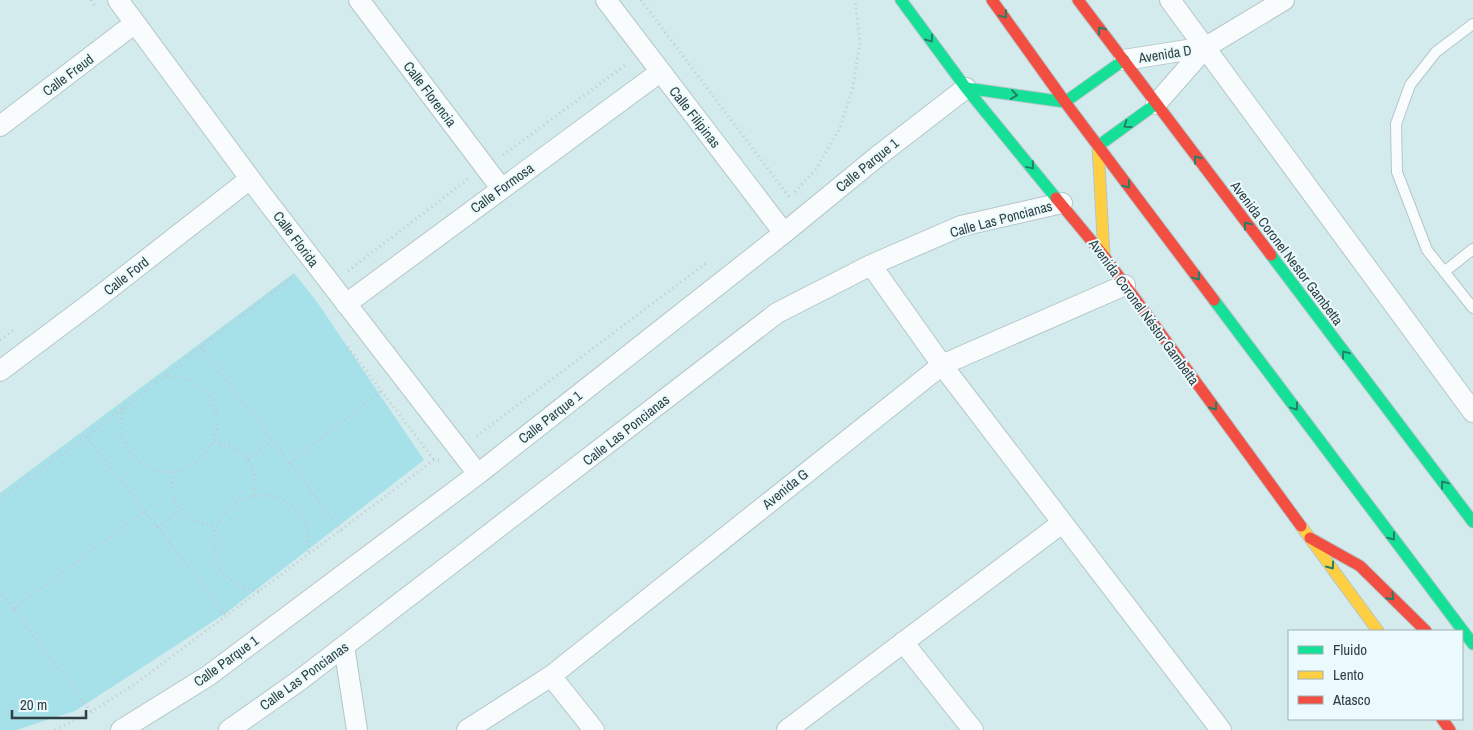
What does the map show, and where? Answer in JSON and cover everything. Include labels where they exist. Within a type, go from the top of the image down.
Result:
[{"type":"main road","name":"Avenida Coronel Néstor Gambetta","points":[[901,0],[966,88],[1104,256],[1377,630]]},
{"type":"main road","points":[[992,0],[1065,102],[1462,630]]},
{"type":"main road","name":"Avenida Coronel Nestor Gambetta","points":[[1078,0],[1473,522]]},
{"type":"main road","points":[[966,88],[1065,102],[1124,60]]},
{"type":"main road","points":[[1098,146],[1156,104]]},
{"type":"main road","points":[[1098,146],[1104,256]]},
{"type":"main road","points":[[1310,538],[1360,566],[1425,630]]},
{"type":"main road","points":[[1463,631],[1473,644]]},
{"type":"street","name":"Calle Florida","points":[[118,0],[250,179],[478,474]]},
{"type":"street","name":"Calle Florencia","points":[[358,0],[501,188]]},
{"type":"street","name":"Calle Filipinas","points":[[606,0],[784,233]]},
{"type":"street","points":[[1170,0],[1473,412]]},
{"type":"street","name":"Avenida D","points":[[1156,104],[1206,47],[1284,0]]},
{"type":"street","name":"Calle Freud","points":[[2,120],[135,23]]},
{"type":"street","name":"Avenida D","points":[[1124,60],[1206,47]]},
{"type":"street","name":"Calle Formosa","points":[[346,304],[660,72]]},
{"type":"street","name":"Calle Parque 1","points":[[121,730],[208,676],[478,474],[966,88]]},
{"type":"street","name":"Calle Ford","points":[[0,370],[96,299],[250,179]]},
{"type":"street","name":"Calle Las Poncianas","points":[[229,730],[300,680],[777,313],[871,265],[961,226],[1062,203]]},
{"type":"street","points":[[871,265],[942,365],[1221,730]]},
{"type":"street","name":"Avenida G","points":[[467,730],[551,676],[942,365],[1125,285]]},
{"type":"street","points":[[787,730],[1062,523]]},
{"type":"street","points":[[903,642],[973,730]]},
{"type":"street","points":[[344,646],[357,730]]},
{"type":"street","points":[[551,676],[594,730]]},
{"type":"lane","points":[[1473,24],[1436,52],[1410,85],[1396,124],[1397,172],[1427,250],[1473,308]]},
{"type":"lane","points":[[1444,272],[1473,249]]},
{"type":"path","points":[[640,0],[790,198]]},
{"type":"path","points":[[785,202],[816,169],[840,128],[853,86],[860,43],[855,0]]},
{"type":"path","points":[[502,156],[628,63]]},
{"type":"path","points":[[341,276],[475,174]]},
{"type":"path","points":[[474,439],[713,258]]},
{"type":"path","points":[[0,499],[123,408],[294,276],[298,281]]},
{"type":"path","points":[[55,730],[91,712],[138,682],[434,460],[346,344]]},
{"type":"path","points":[[201,347],[341,531]]},
{"type":"path","points":[[123,408],[120,422],[121,435],[126,448],[136,459],[147,467],[160,472],[174,472],[187,469],[198,463],[207,454],[214,442],[217,429],[217,414],[204,390],[193,382],[180,376],[164,376]]},
{"type":"path","points":[[289,463],[382,391]]},
{"type":"path","points":[[86,436],[227,616]]},
{"type":"path","points":[[248,459],[272,440]]},
{"type":"path","points":[[214,442],[227,444],[238,450],[248,459],[254,470],[256,483],[254,496]]},
{"type":"path","points":[[174,472],[172,492],[181,509],[193,520],[204,525],[216,526]]},
{"type":"path","points":[[261,591],[240,586],[228,578],[219,567],[214,554],[213,540],[216,526],[222,515],[231,506],[242,499],[254,496],[268,496],[281,499],[292,506],[308,529],[310,542],[308,556]]},
{"type":"path","points":[[157,527],[181,509]]},
{"type":"path","points":[[14,609],[145,511]]},
{"type":"path","points":[[0,591],[91,712]]},
{"type":"shaded area","points":[[294,273],[317,302],[424,460],[226,613],[75,711],[16,730],[0,730],[0,493]]},
{"type":"traffic: fast","points":[[901,0],[966,88],[1056,198]]},
{"type":"traffic: fast","points":[[966,88],[1065,102],[1124,60]]},
{"type":"traffic: fast","points":[[1098,146],[1156,104]]},
{"type":"traffic: fast","points":[[1271,255],[1473,522]]},
{"type":"traffic: fast","points":[[1214,300],[1462,630]]},
{"type":"traffic: fast","points":[[1463,631],[1473,644]]},
{"type":"traffic: slow","points":[[1098,146],[1104,256]]},
{"type":"traffic: slow","points":[[1301,526],[1377,630]]},
{"type":"traffic: jam","points":[[992,0],[1065,102],[1214,300]]},
{"type":"traffic: jam","points":[[1078,0],[1271,255]]},
{"type":"traffic: jam","points":[[1056,198],[1104,256],[1301,526]]},
{"type":"traffic: jam","points":[[1310,538],[1360,566],[1425,630]]},
{"type":"traffic: jam","points":[[1443,720],[1450,730]]}]
